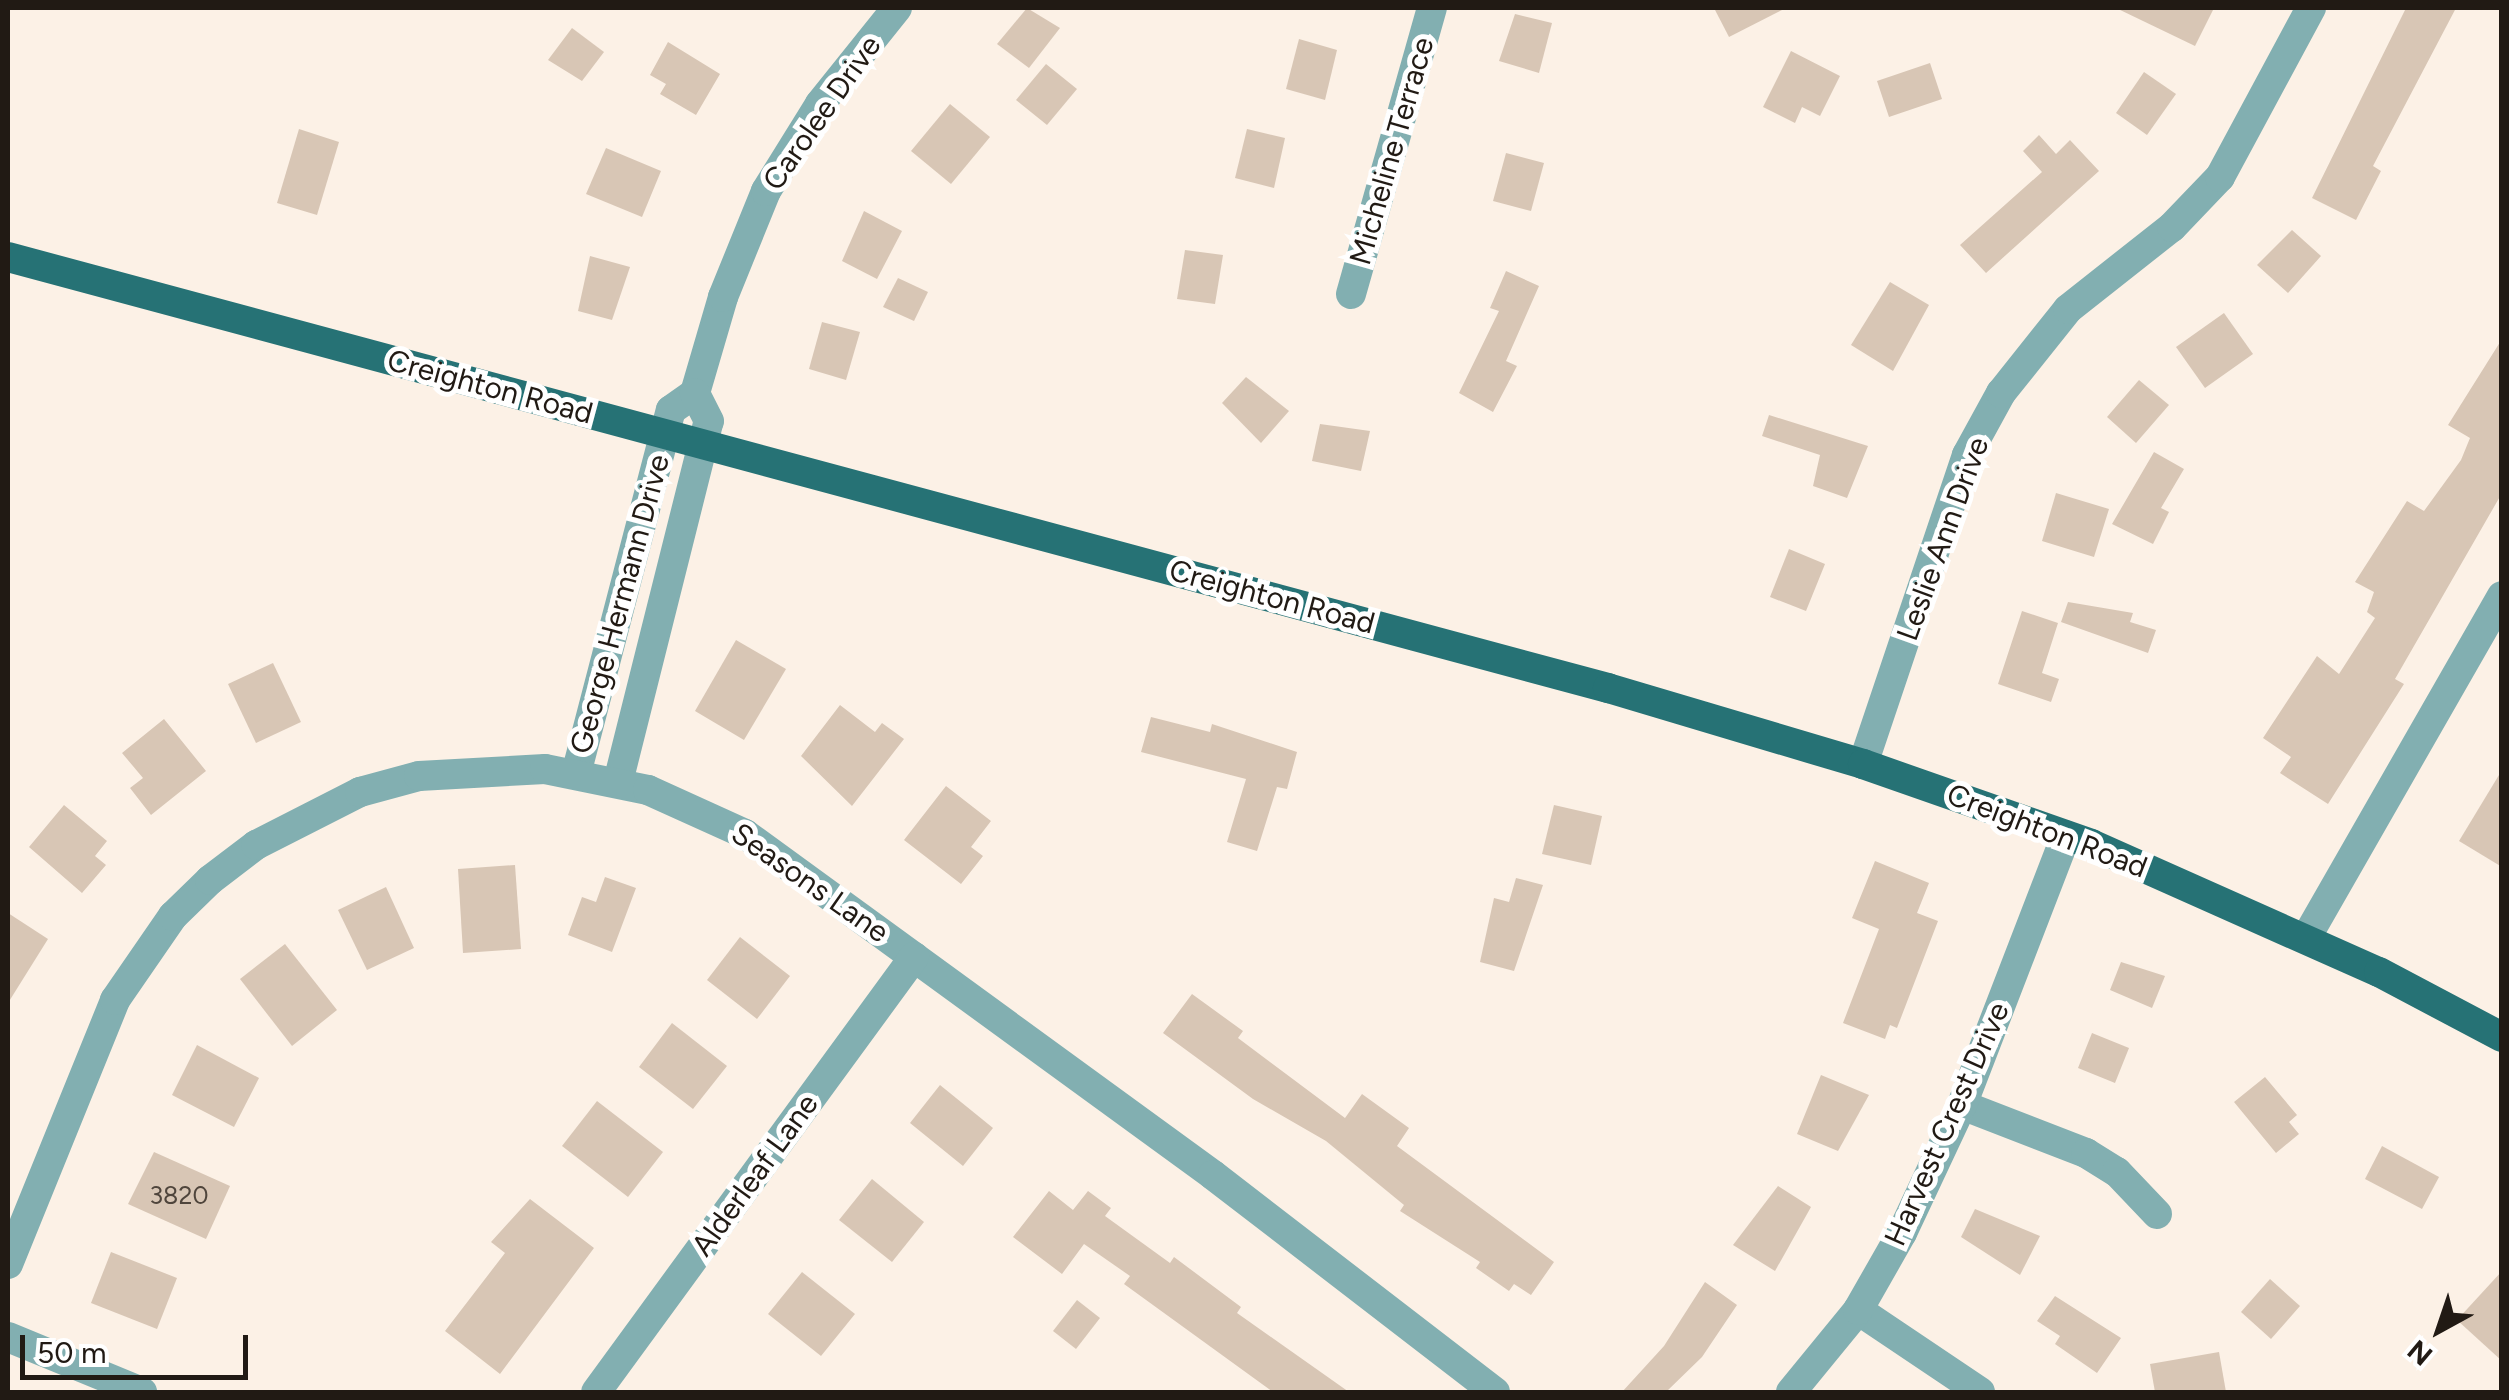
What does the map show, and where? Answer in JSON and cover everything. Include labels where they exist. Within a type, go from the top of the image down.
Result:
[{"type":"main road","name":"Creighton Road","points":[[8,257],[1608,688],[1864,764],[2066,835],[2306,938],[2502,1037]]},
{"type":"street","name":"Carolee Drive","points":[[665,433],[670,410],[695,393],[723,297],[766,191],[820,104],[897,8]]},
{"type":"street","name":"Micheline Terrace","points":[[1352,294],[1432,8]]},
{"type":"street","name":"Leslie Ann Drive","points":[[1864,764],[1968,456],[2001,393],[2068,309],[2172,226],[2220,177],[2311,8]]},
{"type":"street","name":"Carolee Drive","points":[[695,393],[710,421],[704,443]]},
{"type":"street","name":"George Hermann Drive","points":[[576,774],[665,433]]},
{"type":"street","name":"George Hermann Drive","points":[[618,782],[704,443]]},
{"type":"street","points":[[2306,938],[2502,596]]},
{"type":"street","name":"Seasons Lane","points":[[8,1264],[115,1000],[173,916],[210,880],[256,845],[360,792],[419,776],[482,770],[576,774],[618,782],[745,834],[1496,1392]]},
{"type":"street","name":"Harvest Crest Drive","points":[[1791,1392],[1858,1310],[1962,1105],[2066,835]]},
{"type":"street","name":"Alderleaf Lane","points":[[596,1392],[914,957]]},
{"type":"street","points":[[1962,1105],[2086,1153],[2117,1172],[2156,1214]]},
{"type":"street","points":[[1858,1310],[1980,1392]]},
{"type":"street","points":[[8,1338],[142,1392]]},
{"type":"building","points":[[1027,8],[1060,28],[1029,68],[997,44]]},
{"type":"building","points":[[1714,8],[1786,8],[1729,37]]},
{"type":"building","points":[[2116,8],[2214,8],[2195,46]]},
{"type":"building","points":[[2406,8],[2456,8],[2373,166],[2381,171],[2356,220],[2312,198]]},
{"type":"building","points":[[1515,14],[1552,23],[1539,73],[1499,61]]},
{"type":"building","points":[[572,28],[604,52],[582,81],[548,60]]},
{"type":"building","points":[[1299,39],[1337,50],[1325,100],[1286,89]]},
{"type":"building","points":[[668,42],[720,74],[696,115],[660,94],[666,84],[650,75]]},
{"type":"building","points":[[1791,51],[1840,76],[1820,116],[1802,107],[1795,123],[1763,107]]},
{"type":"building","points":[[1930,63],[1942,99],[1889,117],[1877,81]]},
{"type":"building","points":[[1046,64],[1077,89],[1047,125],[1016,100]]},
{"type":"building","points":[[2144,72],[2176,94],[2147,135],[2116,113]]},
{"type":"building","points":[[950,104],[990,137],[951,184],[911,151]]},
{"type":"building","points":[[299,129],[339,142],[317,215],[277,203]]},
{"type":"building","points":[[1247,129],[1285,138],[1274,188],[1235,178]]},
{"type":"building","points":[[2039,135],[2056,154],[2070,140],[2099,171],[1986,273],[1960,245],[2042,172],[2023,151]]},
{"type":"building","points":[[606,148],[661,171],[642,217],[586,194]]},
{"type":"building","points":[[1506,153],[1544,163],[1531,211],[1493,201]]},
{"type":"building","points":[[864,211],[902,231],[877,279],[842,261]]},
{"type":"building","points":[[2292,230],[2321,256],[2288,293],[2257,265]]},
{"type":"building","points":[[1185,250],[1223,255],[1215,304],[1177,299]]},
{"type":"building","points":[[590,256],[630,267],[612,320],[578,311]]},
{"type":"building","points":[[1506,271],[1539,286],[1506,361],[1517,366],[1493,412],[1459,393],[1499,311],[1490,308]]},
{"type":"building","points":[[898,278],[928,292],[914,321],[883,307]]},
{"type":"building","points":[[1890,282],[1929,305],[1893,371],[1851,345]]},
{"type":"building","points":[[2224,313],[2253,354],[2205,388],[2176,347]]},
{"type":"building","points":[[822,322],[860,332],[846,380],[809,369]]},
{"type":"building","points":[[2502,339],[2502,493],[2395,679],[2404,684],[2328,804],[2280,773],[2291,757],[2263,738],[2317,656],[2339,674],[2375,618],[2367,612],[2374,592],[2355,582],[2407,501],[2424,511],[2461,460],[2470,438],[2448,425]]},
{"type":"building","points":[[1246,377],[1289,411],[1261,443],[1222,403]]},
{"type":"building","points":[[2139,380],[2169,405],[2136,443],[2107,417]]},
{"type":"building","points":[[1769,415],[1868,446],[1847,498],[1813,486],[1820,455],[1762,436]]},
{"type":"building","points":[[1320,424],[1370,431],[1361,471],[1312,461]]},
{"type":"building","points":[[2154,452],[2184,469],[2161,508],[2169,512],[2153,544],[2112,524]]},
{"type":"building","points":[[2056,493],[2109,509],[2094,557],[2042,541]]},
{"type":"building","points":[[1789,549],[1825,564],[1806,611],[1770,597]]},
{"type":"building","points":[[2068,602],[2133,613],[2130,622],[2156,630],[2148,653],[2061,622]]},
{"type":"building","points":[[2022,611],[2058,623],[2042,673],[2059,679],[2051,702],[1998,684]]},
{"type":"building","points":[[736,640],[786,669],[744,740],[695,711]]},
{"type":"building","points":[[273,663],[301,722],[256,743],[228,684]]},
{"type":"building","points":[[840,705],[875,732],[882,723],[904,739],[852,806],[801,756]]},
{"type":"building","points":[[1151,717],[1210,732],[1212,724],[1297,752],[1287,789],[1277,787],[1257,851],[1227,842],[1246,779],[1141,752]]},
{"type":"building","points":[[164,719],[206,771],[151,815],[130,788],[143,778],[122,753]]},
{"type":"building","points":[[2502,770],[2502,867],[2459,841]]},
{"type":"building","points":[[946,786],[991,821],[971,847],[983,856],[961,884],[904,840]]},
{"type":"building","points":[[64,805],[107,841],[95,856],[106,865],[82,893],[29,847]]},
{"type":"building","points":[[1554,805],[1602,816],[1591,865],[1542,854]]},
{"type":"building","points":[[1875,861],[1929,883],[1917,913],[1938,921],[1897,1028],[1890,1025],[1885,1039],[1843,1023],[1879,929],[1852,918]]},
{"type":"building","points":[[515,865],[521,949],[463,953],[458,869]]},
{"type":"building","points":[[605,877],[636,888],[612,952],[568,935],[582,897],[596,902]]},
{"type":"building","points":[[1516,878],[1543,885],[1514,971],[1480,962],[1494,898],[1509,902]]},
{"type":"building","points":[[386,887],[414,948],[367,970],[338,910]]},
{"type":"building","points":[[8,913],[48,939],[8,1003]]},
{"type":"building","points":[[740,937],[790,976],[757,1019],[707,980]]},
{"type":"building","points":[[285,944],[337,1010],[292,1046],[240,979]]},
{"type":"building","points":[[2121,962],[2165,976],[2152,1008],[2110,990]]},
{"type":"building","points":[[1192,994],[1243,1031],[1238,1038],[1345,1118],[1362,1094],[1409,1128],[1397,1146],[1554,1262],[1531,1295],[1514,1284],[1509,1291],[1476,1268],[1480,1262],[1400,1211],[1404,1205],[1326,1141],[1253,1099],[1163,1033]]},
{"type":"building","points":[[672,1023],[727,1066],[693,1109],[639,1067]]},
{"type":"building","points":[[2092,1033],[2129,1048],[2115,1083],[2078,1068]]},
{"type":"building","points":[[197,1045],[259,1078],[234,1127],[172,1095]]},
{"type":"building","points":[[1821,1075],[1869,1095],[1838,1151],[1797,1134]]},
{"type":"building","points":[[2265,1077],[2297,1115],[2289,1122],[2299,1134],[2276,1153],[2234,1102]]},
{"type":"building","points":[[940,1085],[993,1128],[963,1166],[910,1123]]},
{"type":"building","points":[[597,1101],[663,1152],[628,1197],[562,1146]]},
{"type":"building","points":[[2382,1146],[2439,1177],[2422,1209],[2365,1179]]},
{"type":"building","points":[[154,1152],[230,1186],[206,1239],[128,1204]]},
{"type":"building","points":[[872,1179],[924,1222],[892,1262],[839,1220]]},
{"type":"building","points":[[1778,1186],[1811,1207],[1775,1271],[1733,1245]]},
{"type":"building","points":[[1049,1191],[1073,1210],[1088,1191],[1111,1208],[1105,1216],[1170,1263],[1174,1257],[1241,1307],[1237,1313],[1349,1392],[1273,1392],[1124,1284],[1130,1276],[1084,1244],[1062,1274],[1013,1237]]},
{"type":"building","points":[[530,1199],[594,1248],[500,1374],[445,1331],[505,1253],[491,1242]]},
{"type":"building","points":[[1975,1209],[2040,1236],[2020,1275],[1961,1237]]},
{"type":"building","points":[[111,1252],[177,1278],[157,1329],[91,1303]]},
{"type":"building","points":[[2502,1271],[2502,1361],[2457,1320]]},
{"type":"building","points":[[802,1272],[855,1314],[821,1356],[768,1314]]},
{"type":"building","points":[[2270,1279],[2300,1306],[2271,1339],[2241,1312]]},
{"type":"building","points":[[1705,1282],[1737,1305],[1702,1357],[1666,1392],[1622,1392],[1664,1346]]},
{"type":"building","points":[[2055,1296],[2121,1338],[2097,1373],[2055,1344],[2060,1336],[2037,1321]]},
{"type":"building","points":[[1077,1300],[1100,1318],[1076,1349],[1053,1331]]},
{"type":"building","points":[[2219,1352],[2226,1392],[2155,1392],[2150,1364]]}]
